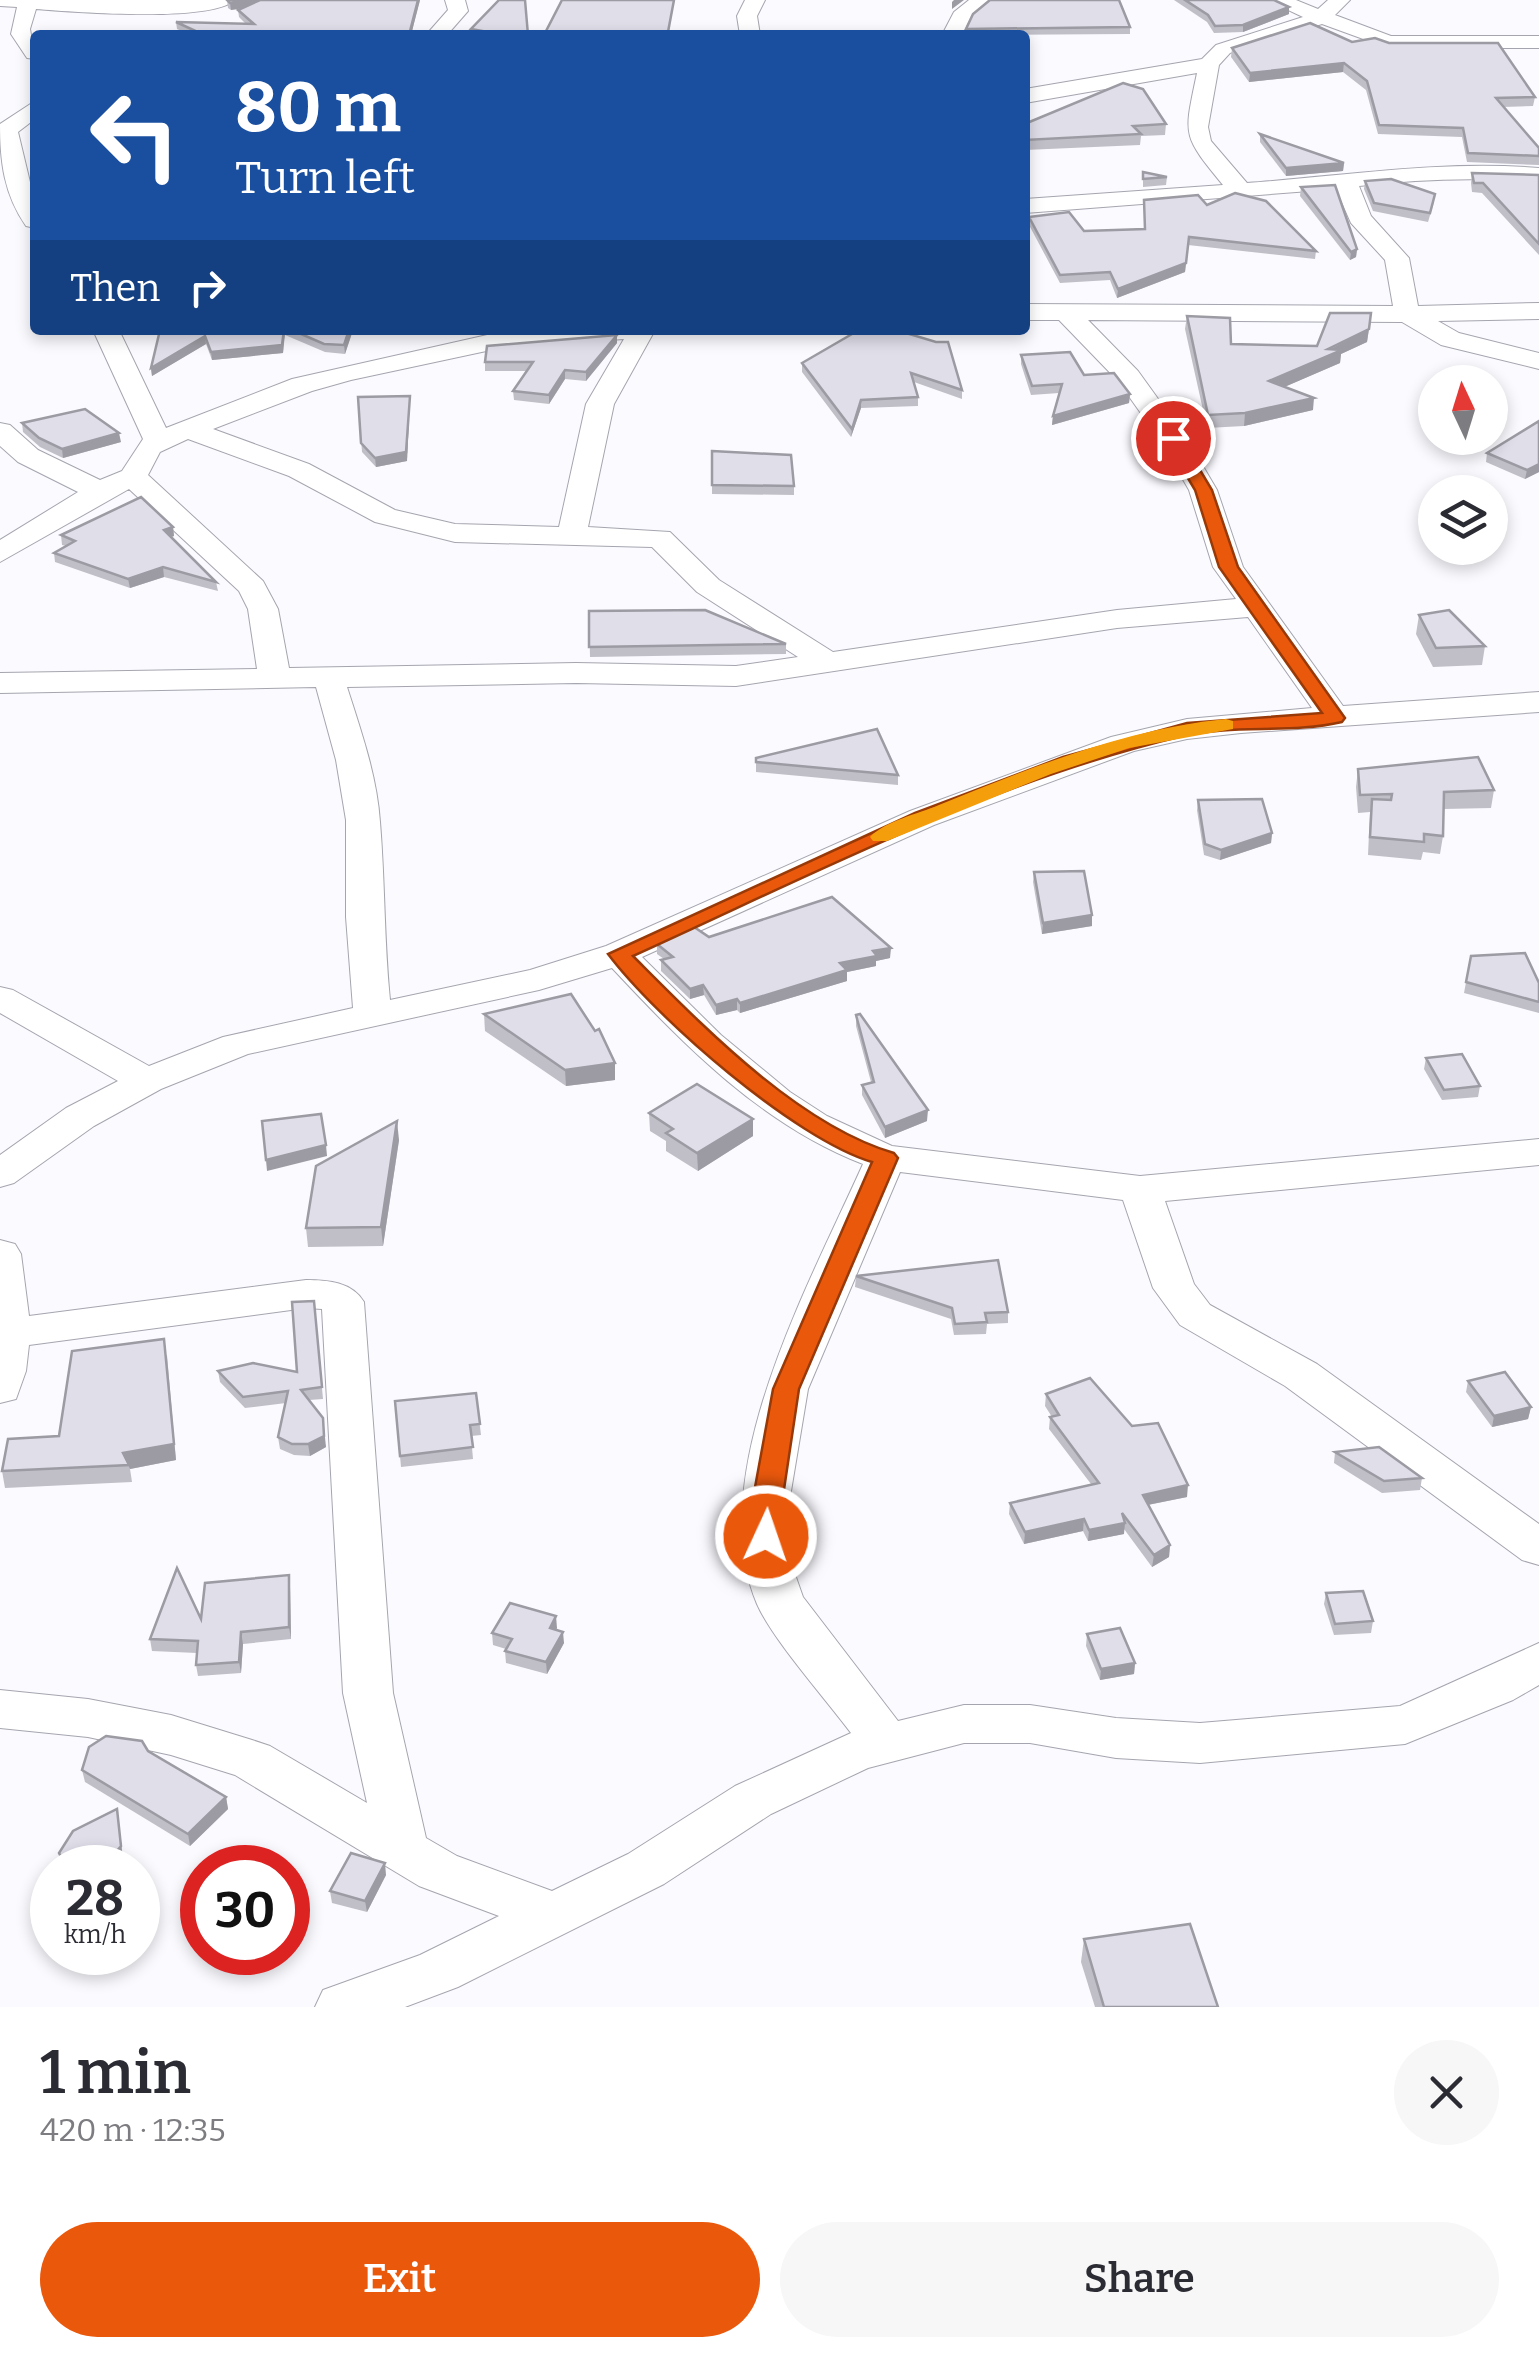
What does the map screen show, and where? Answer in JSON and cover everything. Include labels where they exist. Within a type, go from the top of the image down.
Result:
[{"type":"street","points":[[0,0],[196,4],[226,0]]},
{"type":"street","points":[[441,30],[458,11],[455,0]]},
{"type":"street","points":[[749,30],[747,16],[755,0]]},
{"type":"street","points":[[955,30],[962,16],[982,0]]},
{"type":"street","points":[[1276,0],[1388,42],[1539,42]]},
{"type":"street","points":[[1030,95],[1208,64],[1223,50],[1320,18],[1340,0]]},
{"type":"street","points":[[29,2],[18,29],[30,48]]},
{"type":"street","points":[[1208,64],[1197,127],[1200,142],[1240,190]]},
{"type":"street","points":[[19,113],[6,130],[19,201]]},
{"type":"street","points":[[1030,206],[1437,172],[1539,175]]},
{"type":"street","points":[[1344,182],[1360,218],[1390,246],[1397,258],[1407,314],[1450,340],[1539,361]]},
{"type":"street","points":[[1030,312],[1539,311]]},
{"type":"street","points":[[1066,312],[1129,377],[1194,471],[1228,567],[1335,718]]},
{"type":"street","points":[[108,335],[158,441]]},
{"type":"street","points":[[0,553],[99,491],[133,478],[149,447],[158,441],[302,385],[506,339],[566,335]]},
{"type":"street","points":[[572,535],[600,404],[639,335]]},
{"type":"street","points":[[188,430],[300,470],[385,516],[455,533],[660,538],[708,586],[826,662]]},
{"type":"street","points":[[0,431],[28,456],[99,491]]},
{"type":"street","points":[[133,478],[252,587],[263,609],[274,676]]},
{"type":"street","points":[[0,682],[576,673],[705,677],[1117,619],[1254,607]]},
{"type":"street","points":[[328,675],[353,760],[363,820],[364,917],[372,1012]]},
{"type":"street","points":[[0,1174],[80,1117],[146,1081],[237,1045],[539,978],[619,954],[922,818],[1091,754],[1187,729],[1539,702]]},
{"type":"street","points":[[619,954],[696,1032],[802,1118],[849,1148],[886,1158],[1140,1189],[1539,1152]]},
{"type":"street","points":[[0,998],[146,1081]]},
{"type":"street","points":[[886,1158],[786,1389],[765,1509],[767,1563],[780,1604],[887,1743]]},
{"type":"street","points":[[1140,1189],[1174,1288],[1195,1315],[1301,1375],[1539,1548]]},
{"type":"street","points":[[0,1254],[11,1333],[8,1364],[0,1388]]},
{"type":"street","points":[[11,1333],[306,1294],[326,1294],[343,1302],[368,1693],[403,1852]]},
{"type":"street","points":[[342,2007],[439,1971],[551,1913],[646,1870],[753,1800],[856,1751],[964,1724],[1030,1724],[1116,1738],[1200,1743],[1405,1725],[1496,1687],[1539,1662]]},
{"type":"street","points":[[0,1709],[88,1718],[171,1735],[252,1760],[438,1871],[551,1913]]},
{"type":"building","points":[[260,0],[418,0],[410,30],[193,30],[176,22],[254,24],[238,10]]},
{"type":"building","points":[[499,0],[525,0],[528,30],[471,29]]},
{"type":"building","points":[[562,0],[674,0],[668,30],[547,30]]},
{"type":"building","points":[[990,0],[1119,0],[1130,27],[966,29],[973,14]]},
{"type":"building","points":[[1185,0],[1274,0],[1289,7],[1243,25],[1215,26],[1208,15]]},
{"type":"building","points":[[1310,23],[1352,42],[1375,38],[1389,43],[1498,43],[1535,97],[1496,98],[1539,148],[1539,156],[1468,153],[1463,128],[1379,125],[1367,81],[1344,63],[1250,73],[1232,48]]},
{"type":"building","points":[[1123,83],[1143,89],[1166,124],[1133,126],[1141,134],[1030,140],[1030,122]]},
{"type":"building","points":[[1260,134],[1344,163],[1286,168]]},
{"type":"building","points":[[1143,172],[1167,177],[1143,179]]},
{"type":"building","points":[[1472,173],[1539,175],[1539,244],[1483,183],[1474,183]]},
{"type":"building","points":[[1391,179],[1435,194],[1430,213],[1374,203],[1365,181]]},
{"type":"building","points":[[1335,185],[1357,249],[1351,252],[1301,187]]},
{"type":"building","points":[[1235,193],[1266,201],[1316,251],[1189,237],[1186,263],[1118,289],[1110,272],[1060,275],[1030,219],[1069,212],[1084,231],[1145,229],[1144,200],[1198,195],[1207,205]]},
{"type":"building","points":[[1330,313],[1371,313],[1369,329],[1328,349],[1342,350],[1269,381],[1314,398],[1245,413],[1208,415],[1187,316],[1230,318],[1231,344],[1317,346]]},
{"type":"building","points":[[159,335],[283,335],[282,345],[211,352],[205,336],[151,368]]},
{"type":"building","points":[[303,335],[347,335],[344,345],[324,344]]},
{"type":"building","points":[[617,335],[586,372],[565,370],[549,395],[513,391],[533,362],[485,362],[487,346]]},
{"type":"building","points":[[850,335],[913,335],[948,342],[962,390],[911,373],[918,397],[861,400],[852,429],[802,363]]},
{"type":"building","points":[[1070,352],[1084,375],[1114,373],[1130,394],[1053,416],[1062,384],[1032,386],[1021,355]]},
{"type":"building","points":[[410,396],[406,452],[375,458],[361,443],[358,397]]},
{"type":"building","points":[[85,409],[119,433],[62,449],[39,438],[22,423]]},
{"type":"building","points":[[1539,421],[1539,464],[1527,470],[1492,455],[1508,455],[1508,440]]},
{"type":"building","points":[[712,451],[791,455],[794,486],[712,485]]},
{"type":"building","points":[[141,497],[173,527],[164,530],[216,582],[163,567],[128,579],[54,553],[75,541],[61,535]]},
{"type":"building","points":[[705,610],[786,644],[589,647],[589,611]]},
{"type":"building","points":[[1449,610],[1485,646],[1436,648],[1419,615]]},
{"type":"building","points":[[877,729],[898,775],[756,762],[756,758]]},
{"type":"building","points":[[1478,757],[1494,790],[1444,792],[1443,836],[1424,834],[1424,842],[1370,837],[1372,799],[1391,800],[1392,794],[1360,795],[1358,769]]},
{"type":"building","points":[[1262,799],[1272,833],[1221,850],[1205,844],[1198,800]]},
{"type":"building","points":[[1084,871],[1092,915],[1043,923],[1034,872]]},
{"type":"building","points":[[832,897],[891,948],[873,951],[877,956],[840,963],[847,970],[740,1003],[737,999],[716,1005],[703,985],[690,989],[661,960],[673,957],[657,944],[694,927],[709,937]]},
{"type":"building","points":[[1525,953],[1539,983],[1539,1002],[1466,982],[1471,956]]},
{"type":"building","points":[[571,994],[595,1031],[599,1029],[615,1063],[565,1070],[484,1014]]},
{"type":"building","points":[[860,1014],[928,1110],[885,1127],[862,1085],[874,1082],[856,1015]]},
{"type":"building","points":[[1462,1054],[1480,1086],[1444,1090],[1426,1058]]},
{"type":"building","points":[[697,1084],[753,1119],[697,1153],[666,1133],[673,1129],[649,1113]]},
{"type":"building","points":[[321,1114],[326,1145],[266,1160],[262,1121]]},
{"type":"building","points":[[397,1121],[381,1227],[306,1228],[316,1166]]},
{"type":"building","points":[[998,1260],[1008,1312],[985,1313],[987,1322],[955,1324],[952,1308],[856,1276]]},
{"type":"building","points":[[314,1301],[322,1387],[301,1390],[323,1418],[324,1436],[308,1444],[292,1444],[278,1437],[288,1391],[243,1397],[218,1371],[253,1363],[297,1372],[292,1302]]},
{"type":"building","points":[[164,1339],[174,1444],[123,1453],[129,1465],[2,1471],[8,1439],[59,1436],[72,1351]]},
{"type":"building","points":[[1505,1372],[1531,1407],[1494,1416],[1468,1381]]},
{"type":"building","points":[[1090,1378],[1132,1426],[1158,1423],[1188,1485],[1143,1495],[1170,1545],[1154,1555],[1122,1513],[1125,1523],[1089,1530],[1084,1519],[1025,1532],[1010,1503],[1099,1483],[1050,1417],[1059,1415],[1046,1394]]},
{"type":"building","points":[[476,1393],[480,1424],[470,1425],[473,1447],[400,1456],[395,1401]]},
{"type":"building","points":[[1379,1447],[1422,1478],[1384,1481],[1335,1452]]},
{"type":"building","points":[[177,1568],[201,1619],[205,1583],[289,1575],[289,1627],[241,1632],[239,1662],[196,1665],[198,1641],[150,1639]]},
{"type":"building","points":[[1363,1591],[1373,1621],[1335,1624],[1326,1593]]},
{"type":"building","points":[[510,1603],[556,1616],[550,1628],[563,1632],[546,1662],[505,1651],[512,1639],[492,1633]]},
{"type":"building","points":[[1120,1628],[1135,1663],[1101,1669],[1087,1634]]},
{"type":"building","points":[[106,1736],[142,1741],[148,1751],[226,1797],[188,1834],[82,1770],[89,1747]]},
{"type":"building","points":[[117,1809],[121,1845],[64,1845],[73,1831]]},
{"type":"building","points":[[351,1853],[385,1863],[365,1901],[330,1891]]},
{"type":"building","points":[[1190,1924],[1218,2007],[1104,2007],[1084,1939]]},
{"type":"slow traffic","points":[[880,837],[1044,770],[1123,744],[1187,729],[1226,725]]},
{"type":"route","points":[[766,1536],[765,1509],[786,1389],[886,1158],[849,1148],[802,1118],[720,1054],[619,954],[922,818],[1070,761],[1187,729],[1335,718],[1228,567],[1203,490],[1173,438]]}]
